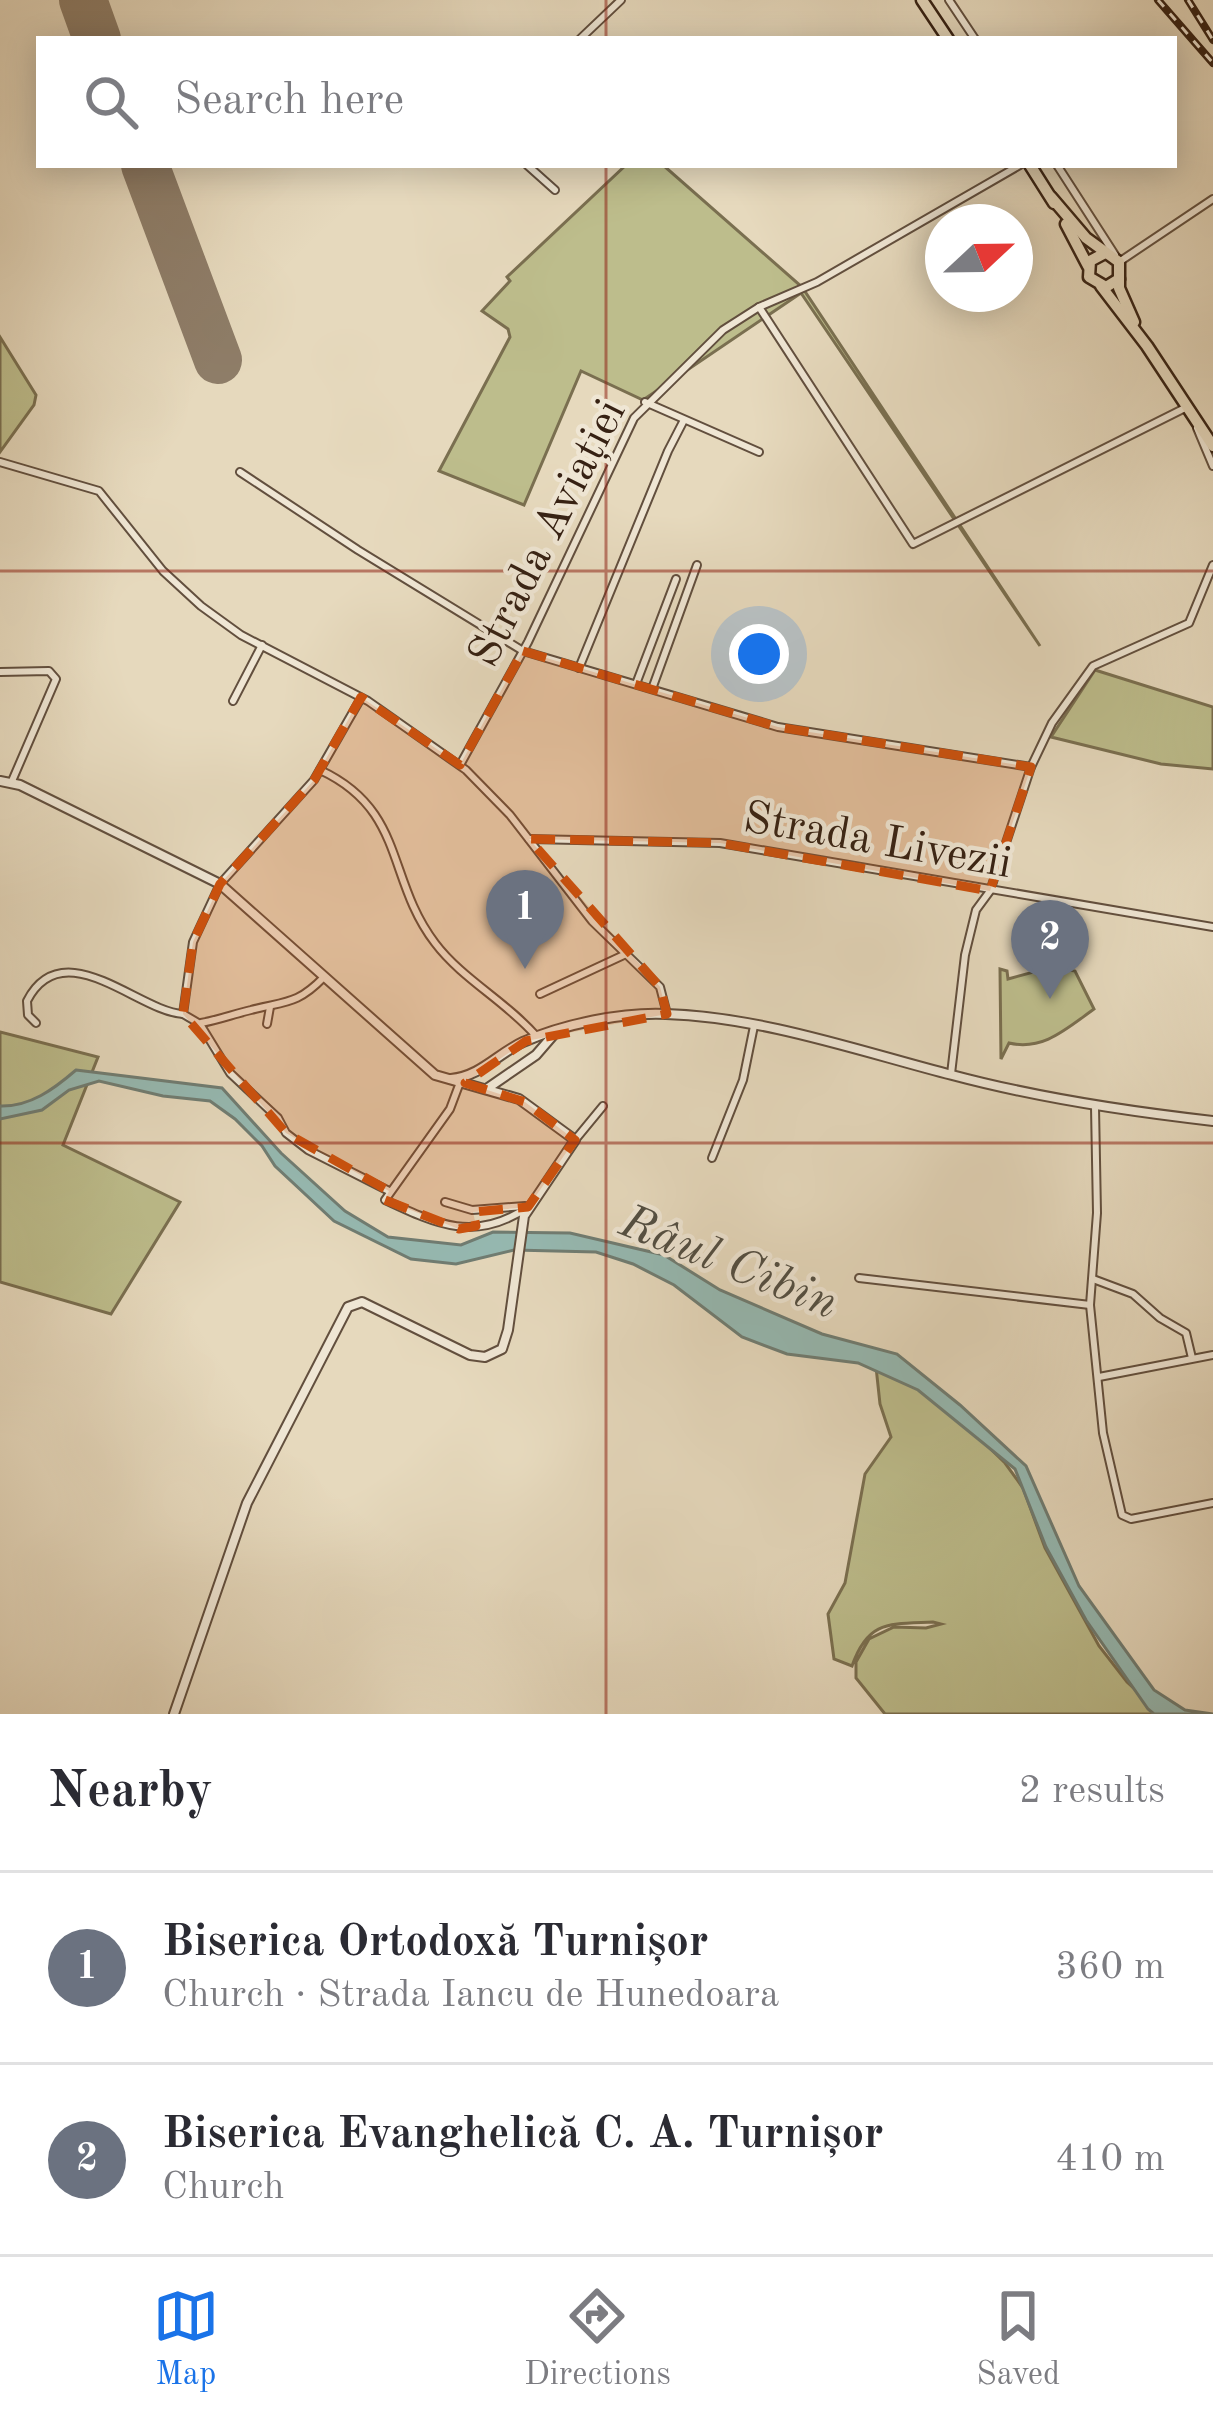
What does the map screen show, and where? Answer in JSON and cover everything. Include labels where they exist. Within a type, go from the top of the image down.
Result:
[{"type":"main road","points":[[922,0],[946,36]]},
{"type":"main road","points":[[1032,168],[1088,266],[1091,280],[1101,286],[1147,346],[1213,446]]},
{"type":"main road","points":[[1051,197],[1111,254],[1120,294],[1147,346]]},
{"type":"main road","points":[[1088,266],[1094,257],[1111,254]]},
{"type":"main road","points":[[1101,286],[1111,286],[1119,279]]},
{"type":"street","points":[[583,36],[621,0]]},
{"type":"street","points":[[949,0],[973,36]]},
{"type":"street","points":[[530,168],[555,190]]},
{"type":"street","name":"Strada Aviației","points":[[460,765],[523,651],[645,402],[723,330],[759,307],[817,282],[1015,168]]},
{"type":"street","points":[[1059,168],[1111,254],[1213,199]]},
{"type":"street","points":[[759,307],[914,544],[1190,410],[1213,466]]},
{"type":"street","points":[[645,402],[759,452]]},
{"type":"street","points":[[579,668],[684,420]]},
{"type":"street","points":[[0,462],[99,491],[172,580],[220,620],[361,697],[460,765],[529,839],[592,921],[660,987],[667,1013]]},
{"type":"street","points":[[240,472],[523,651],[778,727],[1031,767]]},
{"type":"street","points":[[652,689],[698,566]]},
{"type":"street","points":[[951,1075],[965,955],[976,910],[990,891],[1031,767],[1052,723],[1080,680],[1100,661],[1189,623],[1213,566]]},
{"type":"street","points":[[636,684],[676,579]]},
{"type":"street","points":[[233,701],[262,645]]},
{"type":"street","points":[[0,672],[49,671],[56,679],[12,781]]},
{"type":"street","points":[[183,1014],[193,942],[220,884],[292,808],[320,770],[361,697]]},
{"type":"street","points":[[320,770],[343,781],[376,813],[422,922],[437,946],[537,1037]]},
{"type":"street","points":[[0,781],[12,781],[220,884],[443,1080],[519,1100],[575,1140]]},
{"type":"street","name":"Strada Livezii","points":[[529,839],[720,843],[1213,927]]},
{"type":"street","points":[[540,994],[626,954]]},
{"type":"street","points":[[37,1023],[28,1015],[27,1001],[41,983],[57,976],[111,982],[200,1024],[230,1073],[278,1118],[286,1133],[387,1196],[450,1228],[508,1218],[528,1207]]},
{"type":"street","points":[[200,1024],[294,1001],[324,977]]},
{"type":"street","points":[[267,1024],[270,1007]]},
{"type":"street","points":[[443,1080],[474,1074],[537,1037],[667,1013],[754,1026],[1095,1107],[1213,1120]]},
{"type":"street","points":[[712,1158],[743,1080],[754,1026]]},
{"type":"street","points":[[486,1089],[536,1054],[556,1032]]},
{"type":"street","points":[[508,1075],[519,1100]]},
{"type":"street","points":[[387,1196],[450,1109],[459,1085]]},
{"type":"street","points":[[174,1714],[247,1503],[348,1306],[362,1302],[455,1350],[492,1356],[506,1343],[528,1207],[603,1106]]},
{"type":"street","points":[[1095,1107],[1097,1213],[1090,1306],[1107,1460],[1122,1515],[1131,1519],[1213,1503]]},
{"type":"street","points":[[445,1202],[472,1210],[528,1207]]},
{"type":"street","points":[[472,1210],[476,1226]]},
{"type":"street","points":[[859,1278],[1090,1306]]},
{"type":"street","points":[[1093,1279],[1133,1294],[1186,1333],[1192,1358]]},
{"type":"street","points":[[1097,1377],[1213,1354]]},
{"type":"highlighted area","points":[[523,651],[778,727],[1031,767],[990,891],[720,843],[529,839],[660,987],[667,1014],[526,1041],[465,1083],[525,1102],[575,1140],[528,1207],[473,1212],[476,1226],[459,1229],[385,1200],[389,1191],[286,1133],[183,1014],[193,942],[220,884],[314,780],[361,697],[460,765]]},
{"type":"green space","points":[[623,168],[666,168],[802,287],[1040,646],[801,293],[643,400],[581,371],[524,505],[439,471],[510,337],[508,329],[482,311],[510,281],[507,277]]},
{"type":"green space","points":[[0,337],[36,395],[34,405],[0,452]]},
{"type":"green space","points":[[1095,670],[1213,707],[1213,769],[1161,764],[1051,737]]},
{"type":"green space","points":[[1052,967],[1075,971],[1094,1009],[1043,1041],[1009,1043],[1001,1059],[1000,969],[1007,971],[1008,979]]},
{"type":"green space","points":[[0,1032],[98,1057],[63,1145],[180,1202],[111,1314],[0,1282]]},
{"type":"green space","points":[[876,1367],[931,1391],[1005,1463],[1023,1488],[1045,1548],[1099,1646],[1127,1682],[1162,1714],[885,1714],[856,1678],[856,1662],[869,1639],[894,1627],[941,1624],[933,1622],[904,1623],[873,1632],[852,1666],[834,1659],[828,1614],[845,1583],[865,1474],[891,1437],[880,1404]]},
{"type":"water","points":[[76,1070],[222,1088],[281,1153],[345,1211],[388,1237],[461,1245],[493,1232],[570,1233],[664,1255],[720,1290],[822,1334],[897,1354],[1026,1466],[1079,1586],[1154,1690],[1185,1710],[1213,1714],[1154,1714],[1148,1709],[1086,1620],[1046,1547],[1015,1469],[918,1390],[858,1363],[787,1354],[742,1337],[674,1285],[596,1252],[514,1250],[456,1264],[411,1259],[334,1221],[275,1166],[235,1119],[210,1101],[99,1081],[69,1090],[42,1110],[0,1119],[0,1106],[31,1100]]},
{"type":"runway","points":[[83,0],[96,36]]},
{"type":"runway","points":[[146,168],[218,360]]},
{"type":"railway","points":[[1158,0],[1213,63]]},
{"type":"railway","points":[[1188,0],[1213,40]]},
{"type":"place","name":"Biserica Ortodoxă Turnișor","points":[[525,969]]},
{"type":"place","name":"Biserica Evanghelică C. A. Turnișor","points":[[1050,999]]},
{"type":"water label","name":"Râul Cibin","points":[[730,1260]]}]
